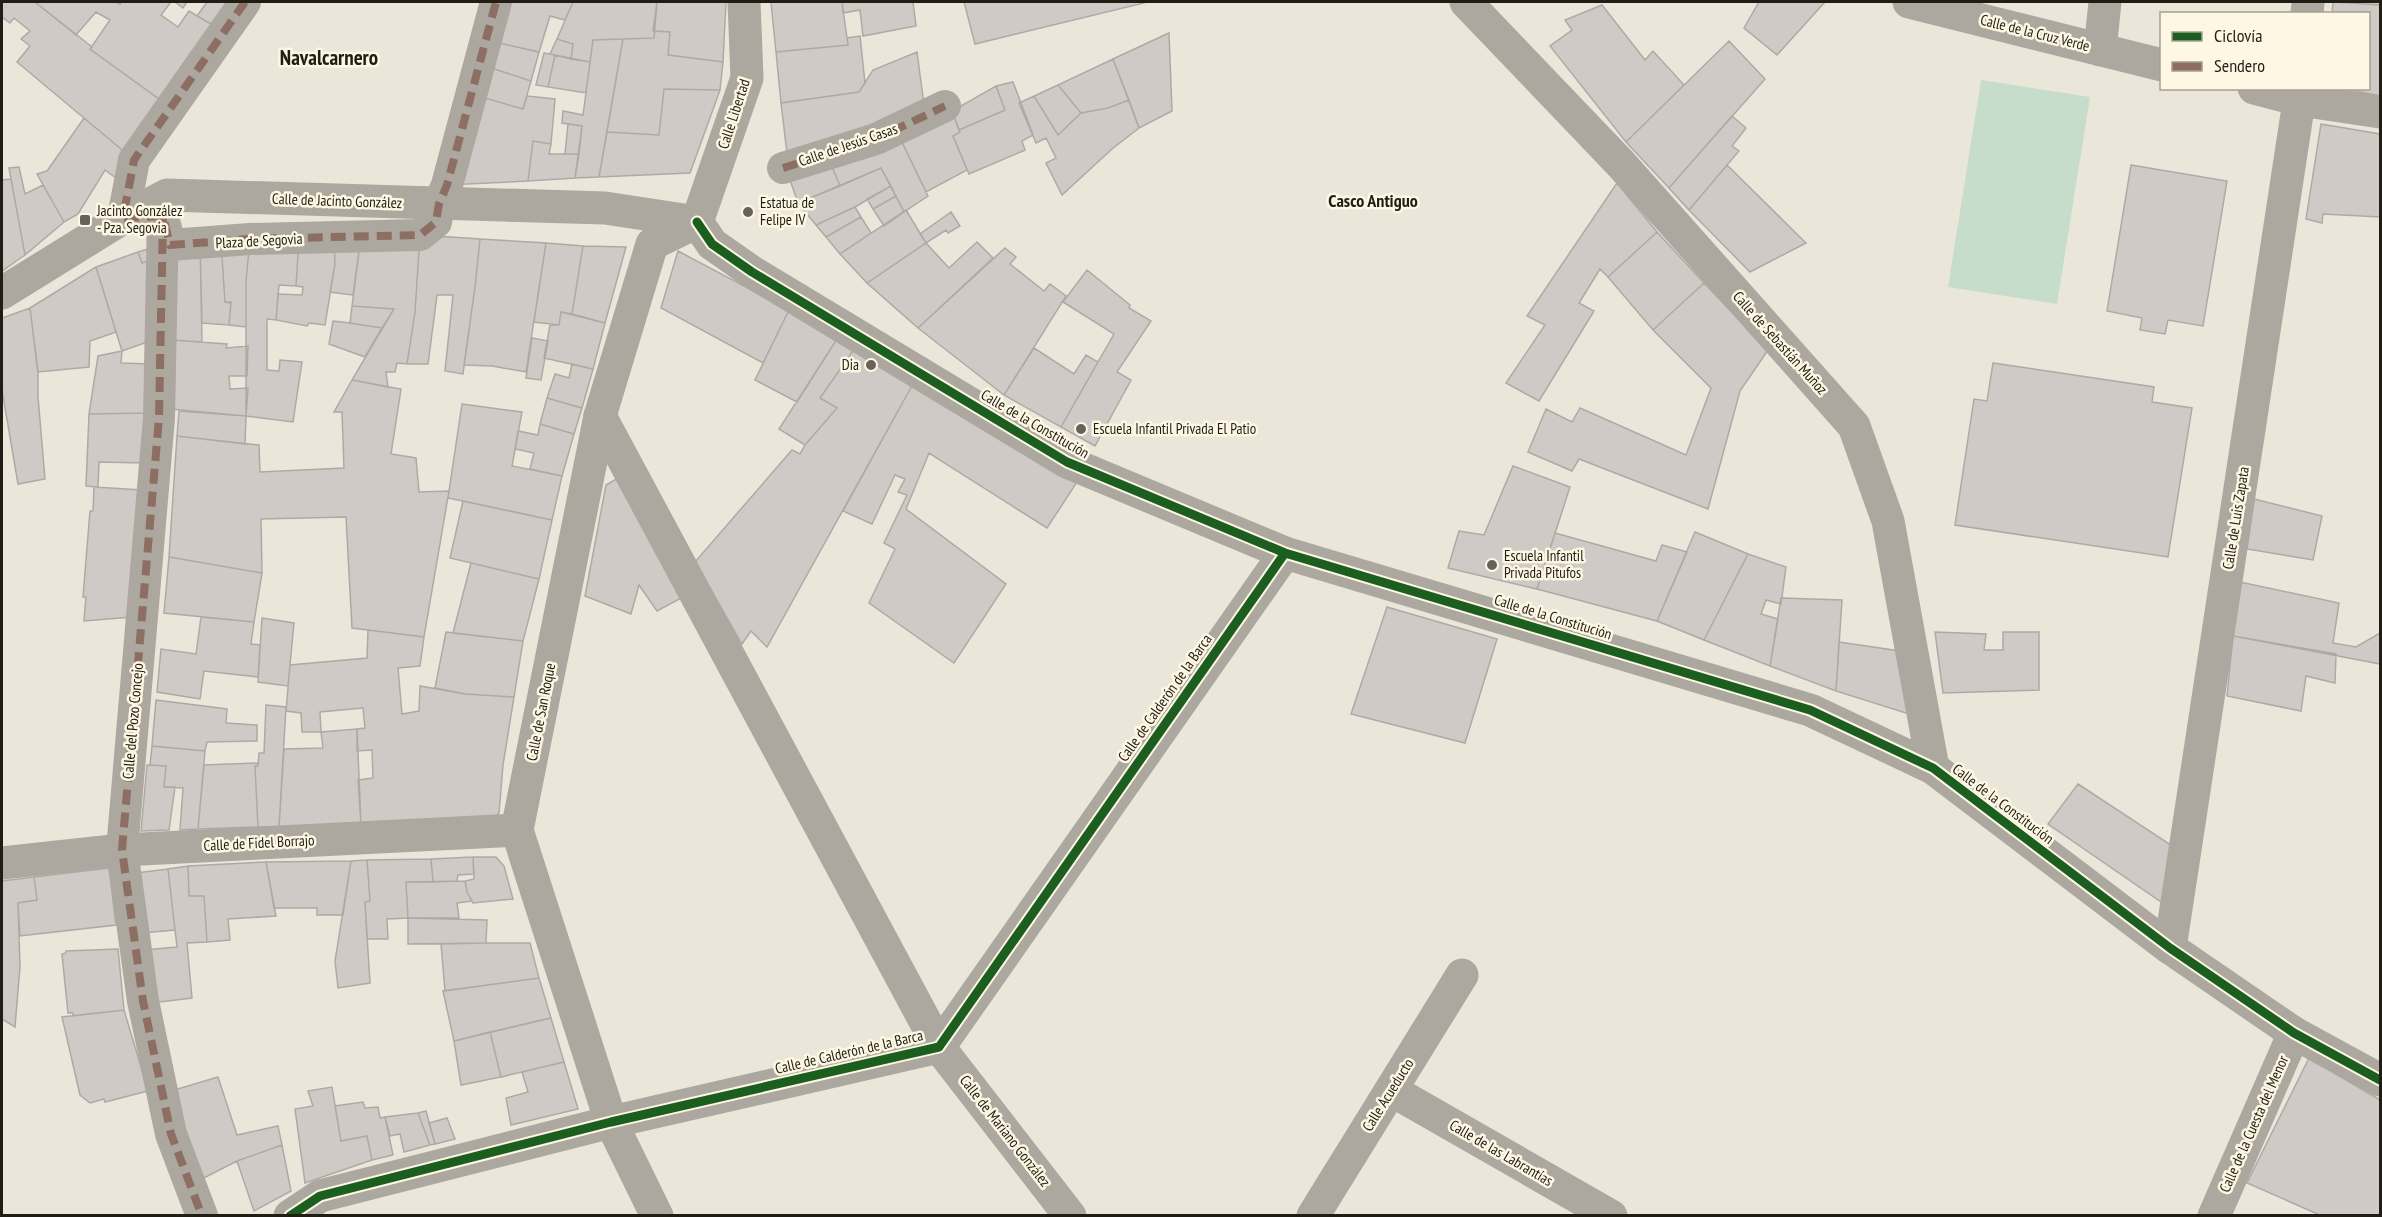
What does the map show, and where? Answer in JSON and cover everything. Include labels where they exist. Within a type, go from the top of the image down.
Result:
[{"type":"street","points":[[163,216],[123,218],[134,159],[245,2]]},
{"type":"street","name":"Plaza de Segovia","points":[[163,216],[170,245],[250,239],[420,235],[436,222],[439,204],[447,185],[496,2]]},
{"type":"street","name":"Calle Libertad","points":[[697,222],[747,78],[744,2]]},
{"type":"street","name":"Calle de Sebastián Muñoz","points":[[1466,2],[1621,165],[1854,426],[1888,521],[1933,768]]},
{"type":"street","name":"Calle de la Cruz Verde","points":[[1909,2],[2160,65]]},
{"type":"street","points":[[2100,50],[2105,2]]},
{"type":"street","points":[[2269,90],[2300,94],[2380,112]]},
{"type":"street","name":"Calle de Luis Zapata","points":[[2170,948],[2300,94]]},
{"type":"street","name":"Calle de Jesús Casas","points":[[783,168],[876,139],[945,106]]},
{"type":"street","name":"Calle de Jacinto González","points":[[2,292],[123,218],[167,195],[605,208],[697,222]]},
{"type":"street","name":"Calle del Pozo Concejo","points":[[163,216],[159,418],[122,849],[143,1001],[171,1134],[202,1215]]},
{"type":"street","name":"Calle de San Roque","points":[[657,1215],[611,1122],[517,830],[600,416],[652,244],[697,222]]},
{"type":"street","name":"Calle de la Constitución","points":[[697,222],[712,244],[752,272],[1067,462],[1285,553],[1810,710],[1933,768],[2170,948],[2294,1033],[2380,1080]]},
{"type":"street","name":"Calle de Mariano González","points":[[600,416],[939,1047],[1070,1215]]},
{"type":"street","name":"Calle de Calderón de la Barca","points":[[290,1215],[320,1196],[611,1122],[939,1047],[1285,553]]},
{"type":"street","name":"Calle de Fidel Borrajo","points":[[2,863],[122,849],[517,830]]},
{"type":"street","name":"Calle Acueducto","points":[[1313,1215],[1462,975]]},
{"type":"street","name":"Calle de la Cuesta del Menor","points":[[2214,1215],[2294,1033]]},
{"type":"street","name":"Calle de las Labrantías","points":[[1391,1090],[1611,1215]]},
{"type":"green space","points":[[1981,80],[2090,97],[2057,304],[1948,287]]},
{"type":"building","points":[[2,2],[35,2],[92,47],[90,49],[170,107],[134,160],[17,62],[30,46],[21,39],[30,31],[14,18],[10,23],[2,17]]},
{"type":"building","points":[[35,2],[116,2],[120,4],[122,2],[171,2],[161,15],[178,27],[189,11],[223,31],[170,107],[90,49],[110,20],[96,12],[76,35]]},
{"type":"building","points":[[175,2],[187,2],[183,8]]},
{"type":"building","points":[[207,2],[245,2],[223,31],[197,16]]},
{"type":"building","points":[[496,2],[573,2],[565,20],[550,16],[539,52],[486,40]]},
{"type":"building","points":[[573,2],[657,2],[654,38],[593,40],[590,62],[571,59],[573,44],[557,39]]},
{"type":"building","points":[[657,2],[726,2],[723,62],[668,55],[670,32],[653,31]]},
{"type":"building","points":[[771,2],[842,2],[848,45],[776,52]]},
{"type":"building","points":[[842,2],[913,2],[916,26],[863,36],[860,10],[843,13]]},
{"type":"building","points":[[964,2],[1144,2],[1144,3],[975,44]]},
{"type":"building","points":[[1759,2],[1825,2],[1777,55],[1744,28]]},
{"type":"building","points":[[2333,2],[2380,5],[2380,96],[2351,90],[2370,90],[2370,12],[2332,12]]},
{"type":"building","points":[[2333,2],[2380,2],[2380,5]]},
{"type":"building","points":[[1602,5],[1645,60],[1653,51],[1684,85],[1626,142],[1550,46],[1572,30],[1565,20]]},
{"type":"building","points":[[655,31],[670,32],[668,55],[723,62],[720,90],[664,89],[659,135],[607,132],[623,39],[654,38]]},
{"type":"building","points":[[1169,33],[1172,111],[1139,128],[1113,59]]},
{"type":"building","points":[[860,36],[865,83],[859,92],[781,103],[776,52],[848,45],[847,38]]},
{"type":"building","points":[[557,39],[573,44],[571,59],[550,54]]},
{"type":"building","points":[[623,39],[599,177],[575,178],[582,126],[562,123],[563,111],[583,115],[593,40]]},
{"type":"building","points":[[486,40],[539,52],[531,81],[479,64]]},
{"type":"building","points":[[1729,41],[1765,79],[1669,188],[1626,142]]},
{"type":"building","points":[[917,52],[924,105],[854,140],[787,153],[781,103],[859,92],[873,70]]},
{"type":"building","points":[[544,53],[555,55],[548,87],[536,85]]},
{"type":"building","points":[[555,55],[590,62],[586,93],[548,87]]},
{"type":"building","points":[[1113,59],[1129,100],[1108,108],[1081,113],[1058,85]]},
{"type":"building","points":[[479,64],[531,81],[523,109],[471,94]]},
{"type":"building","points":[[1013,82],[1033,135],[1022,141],[1025,150],[969,174],[953,136],[960,132],[959,130],[1005,110],[996,86]]},
{"type":"building","points":[[1058,85],[1081,113],[1058,135],[1034,96]]},
{"type":"building","points":[[996,86],[1005,110],[959,130],[952,111]]},
{"type":"building","points":[[664,89],[720,90],[690,173],[599,177],[607,132],[659,135]]},
{"type":"building","points":[[471,94],[523,109],[527,96],[555,99],[551,144],[533,141],[528,181],[447,185]]},
{"type":"building","points":[[1034,96],[1058,135],[1081,113],[1108,108],[1129,100],[1139,128],[1112,149],[1062,195],[1046,163],[1056,158],[1046,138],[1036,143],[1019,103]]},
{"type":"building","points":[[952,111],[960,132],[953,136],[967,170],[926,192],[900,138]]},
{"type":"building","points":[[1732,116],[1746,128],[1732,146],[1739,151],[1689,210],[1669,188]]},
{"type":"building","points":[[84,118],[134,160],[120,181],[105,170],[78,214],[64,222],[37,174],[47,171]]},
{"type":"building","points":[[568,124],[582,126],[579,154],[565,154]]},
{"type":"building","points":[[2321,124],[2380,134],[2380,217],[2323,214],[2322,223],[2306,219]]},
{"type":"building","points":[[900,138],[928,196],[904,212],[881,168],[840,186],[830,162]]},
{"type":"building","points":[[533,141],[551,144],[549,154],[579,154],[575,178],[528,181]]},
{"type":"building","points":[[830,162],[840,186],[798,203],[789,177]]},
{"type":"building","points":[[1727,165],[1806,243],[1750,272],[1689,210]]},
{"type":"building","points":[[2131,165],[2227,181],[2203,326],[2168,320],[2165,334],[2140,330],[2142,318],[2107,311]]},
{"type":"building","points":[[19,167],[25,194],[43,185],[64,222],[25,255],[9,168]]},
{"type":"building","points":[[881,168],[891,186],[855,207],[816,225],[798,203]]},
{"type":"building","points":[[11,179],[25,255],[2,271],[2,180]]},
{"type":"building","points":[[1617,183],[1657,232],[1608,277],[1600,269],[1579,303],[1594,311],[1539,401],[1506,383],[1545,325],[1527,316]]},
{"type":"building","points":[[891,186],[896,196],[873,209],[867,199]]},
{"type":"building","points":[[896,196],[904,212],[884,226],[873,209]]},
{"type":"building","points":[[855,207],[861,217],[826,237],[816,225]]},
{"type":"building","points":[[906,210],[926,243],[867,283],[840,254]]},
{"type":"building","points":[[951,212],[960,226],[948,233],[946,230],[926,243],[920,234]]},
{"type":"building","points":[[861,217],[871,233],[840,254],[826,237]]},
{"type":"building","points":[[1657,232],[1704,283],[1653,330],[1608,277]]},
{"type":"building","points":[[420,235],[415,312],[407,364],[397,363],[395,372],[386,372],[388,387],[352,380],[394,309],[352,306],[361,236]]},
{"type":"building","points":[[420,235],[480,239],[463,374],[445,371],[453,295],[437,295],[428,364],[407,364],[415,312]]},
{"type":"building","points":[[361,236],[353,295],[330,292],[335,264],[334,238]]},
{"type":"building","points":[[299,238],[296,286],[279,285],[276,320],[267,319],[267,370],[279,371],[280,360],[302,362],[293,422],[246,416],[246,281],[250,239]]},
{"type":"building","points":[[299,238],[334,238],[335,264],[325,325],[309,323],[307,326],[276,320],[278,294],[302,295],[303,287],[296,286]]},
{"type":"building","points":[[250,239],[246,281],[246,327],[229,325],[231,303],[225,302],[221,242]]},
{"type":"building","points":[[480,239],[546,243],[526,372],[492,366],[464,365]]},
{"type":"building","points":[[221,242],[225,302],[231,302],[229,325],[202,323],[200,244]]},
{"type":"building","points":[[977,242],[993,258],[918,328],[867,283],[926,243],[949,268]]},
{"type":"building","points":[[546,243],[583,246],[572,314],[561,312],[559,325],[534,322]]},
{"type":"building","points":[[200,244],[202,342],[172,340],[170,245]]},
{"type":"building","points":[[583,246],[626,247],[605,323],[572,314]]},
{"type":"building","points":[[154,247],[156,258],[142,263],[138,252]]},
{"type":"building","points":[[1005,248],[1016,257],[1010,264],[1044,291],[1050,284],[1066,296],[1004,395],[918,328]]},
{"type":"building","points":[[678,251],[789,310],[763,363],[661,308]]},
{"type":"building","points":[[138,252],[142,263],[156,258],[153,340],[122,351],[96,267]]},
{"type":"building","points":[[96,267],[116,332],[90,341],[89,367],[38,372],[30,308]]},
{"type":"building","points":[[1087,270],[1130,305],[1129,308],[1151,321],[1117,372],[1131,380],[1095,446],[1061,427],[1114,334],[1063,302]]},
{"type":"building","points":[[1704,283],[1768,350],[1740,391],[1708,509],[1579,459],[1572,471],[1528,452],[1546,409],[1572,422],[1580,408],[1686,455],[1711,388],[1653,330]]},
{"type":"building","points":[[352,306],[394,309],[382,328],[350,323]]},
{"type":"building","points":[[30,308],[38,374],[45,479],[18,484],[2,390],[2,318]]},
{"type":"building","points":[[789,310],[837,339],[797,402],[755,380]]},
{"type":"building","points":[[561,312],[605,323],[593,369],[544,358],[550,325],[559,325]]},
{"type":"building","points":[[333,321],[382,328],[365,357],[329,344]]},
{"type":"building","points":[[532,338],[548,341],[541,380],[526,378]]},
{"type":"building","points":[[837,339],[855,348],[820,398],[837,408],[805,445],[779,429]]},
{"type":"building","points":[[172,340],[227,344],[226,348],[248,346],[247,376],[229,376],[230,389],[248,388],[246,416],[170,409]]},
{"type":"building","points":[[855,348],[914,382],[767,647],[751,631],[742,644],[695,562],[792,450],[800,454],[837,408],[820,398]]},
{"type":"building","points":[[1034,348],[1074,374],[1086,355],[1098,362],[1061,427],[1004,395]]},
{"type":"building","points":[[122,351],[121,363],[151,364],[148,413],[89,414],[98,356]]},
{"type":"building","points":[[1993,363],[2154,387],[2152,402],[2192,408],[2168,557],[1955,525],[1974,399],[1987,401]]},
{"type":"building","points":[[572,364],[593,369],[582,408],[547,398],[555,374],[569,378]]},
{"type":"building","points":[[352,380],[401,389],[391,454],[416,458],[419,492],[449,491],[424,637],[352,628],[346,517],[261,519],[262,573],[169,557],[177,436],[259,445],[260,472],[344,468],[342,412],[334,412]]},
{"type":"building","points":[[914,382],[1077,482],[1047,528],[929,453],[906,509],[1006,584],[954,663],[869,603],[895,549],[884,543],[907,495],[898,492],[905,479],[895,475],[872,524],[843,511]]},
{"type":"building","points":[[547,398],[582,408],[574,434],[540,424]]},
{"type":"building","points":[[462,404],[522,412],[512,466],[562,476],[552,520],[448,498]]},
{"type":"building","points":[[179,411],[246,416],[245,444],[177,436]]},
{"type":"building","points":[[148,413],[144,463],[99,462],[98,487],[86,486],[89,414]]},
{"type":"building","points":[[540,424],[574,434],[562,476],[530,469],[534,453],[515,449],[518,431],[538,435]]},
{"type":"building","points":[[1513,466],[1570,487],[1537,589],[1448,568],[1459,531],[1484,535]]},
{"type":"building","points":[[618,478],[685,596],[657,611],[639,585],[631,614],[585,596],[606,485]]},
{"type":"building","points":[[94,487],[142,490],[132,617],[84,621],[86,597],[83,597]]},
{"type":"building","points":[[2254,499],[2322,516],[2313,560],[2247,549]]},
{"type":"building","points":[[463,501],[552,520],[539,579],[450,558]]},
{"type":"building","points":[[1695,532],[1748,554],[1704,640],[1657,621]]},
{"type":"building","points":[[1555,533],[1656,561],[1662,545],[1687,552],[1657,621],[1537,589]]},
{"type":"building","points":[[1748,554],[1786,567],[1781,604],[1766,600],[1761,614],[1778,619],[1770,666],[1704,640]]},
{"type":"building","points":[[169,557],[262,573],[254,622],[164,613]]},
{"type":"building","points":[[471,563],[539,579],[523,641],[453,633]]},
{"type":"building","points":[[2240,582],[2339,603],[2333,643],[2356,647],[2380,633],[2380,664],[2233,636]]},
{"type":"building","points":[[1781,598],[1842,600],[1836,691],[1770,666]]},
{"type":"building","points":[[1387,607],[1497,639],[1465,743],[1351,714]]},
{"type":"building","points":[[201,617],[254,622],[251,644],[260,645],[258,677],[204,671],[200,699],[157,692],[161,649],[196,654]]},
{"type":"building","points":[[262,618],[294,623],[288,686],[258,682]]},
{"type":"building","points":[[368,630],[424,637],[420,666],[398,668],[402,714],[419,711],[420,686],[465,694],[514,697],[503,765],[499,813],[486,825],[361,825],[358,780],[373,778],[372,750],[357,751],[357,729],[365,728],[363,708],[320,712],[321,732],[302,732],[301,713],[286,711],[290,665],[367,658]]},
{"type":"building","points":[[446,632],[523,641],[514,697],[465,694],[435,688]]},
{"type":"building","points":[[1935,632],[1986,634],[1984,650],[2003,650],[2003,632],[2039,632],[2039,690],[1943,693]]},
{"type":"building","points":[[2233,636],[2336,654],[2335,683],[2306,676],[2301,711],[2227,696]]},
{"type":"building","points":[[1839,642],[1900,651],[1912,715],[1836,691]]},
{"type":"building","points":[[156,700],[227,709],[226,723],[257,725],[257,741],[207,742],[205,751],[152,746]]},
{"type":"building","points":[[266,705],[286,707],[279,827],[258,827],[255,766],[258,766],[259,753],[264,753]]},
{"type":"building","points":[[357,729],[361,825],[279,827],[284,749],[323,748],[321,732]]},
{"type":"building","points":[[152,746],[205,751],[198,829],[180,830],[183,788],[164,787],[166,766],[150,765]]},
{"type":"building","points":[[258,763],[258,766],[255,766],[258,827],[198,829],[204,765]]},
{"type":"building","points":[[147,765],[166,766],[164,787],[175,787],[169,830],[141,831]]},
{"type":"building","points":[[2078,784],[2174,847],[2164,904],[2048,824]]},
{"type":"building","points":[[473,857],[474,874],[458,875],[457,881],[433,882],[431,859]]},
{"type":"building","points":[[473,857],[496,857],[504,866],[513,899],[473,903],[467,892],[465,881],[474,879]]},
{"type":"building","points":[[431,859],[433,882],[406,882],[408,918],[387,919],[388,939],[367,939],[365,902],[370,901],[367,860]]},
{"type":"building","points":[[367,860],[370,901],[365,902],[370,983],[338,988],[335,961],[351,861]]},
{"type":"building","points":[[351,861],[343,915],[317,915],[317,908],[274,908],[266,862]]},
{"type":"building","points":[[266,862],[276,916],[228,919],[230,940],[207,942],[204,896],[189,896],[188,866]]},
{"type":"building","points":[[188,866],[189,896],[204,896],[207,942],[187,943],[192,998],[151,1003],[145,950],[177,947],[168,869]]},
{"type":"building","points":[[109,868],[116,925],[20,936],[18,903],[37,900],[34,877]]},
{"type":"building","points":[[168,869],[175,930],[142,933],[136,873]]},
{"type":"building","points":[[34,877],[37,900],[18,903],[20,967],[15,1027],[2,1019],[2,881]]},
{"type":"building","points":[[465,881],[472,901],[457,903],[459,918],[408,918],[406,882]]},
{"type":"building","points":[[408,918],[487,920],[486,943],[408,944]]},
{"type":"building","points":[[530,943],[539,978],[445,991],[441,944]]},
{"type":"building","points":[[118,949],[124,1010],[73,1016],[73,1013],[68,1013],[62,954],[66,951]]},
{"type":"building","points":[[539,978],[551,1018],[454,1041],[443,991]]},
{"type":"building","points":[[124,1010],[148,1091],[105,1102],[104,1099],[90,1103],[80,1095],[62,1017]]},
{"type":"building","points":[[551,1018],[564,1062],[501,1077],[490,1032]]},
{"type":"building","points":[[490,1032],[501,1077],[461,1085],[454,1041]]},
{"type":"building","points":[[2309,1058],[2380,1100],[2380,1216],[2322,1216],[2247,1183]]},
{"type":"building","points":[[564,1062],[578,1109],[511,1125],[506,1098],[528,1092],[522,1072]]},
{"type":"building","points":[[218,1077],[237,1135],[278,1126],[282,1145],[237,1161],[200,1180],[171,1091]]},
{"type":"building","points":[[332,1087],[341,1141],[367,1136],[372,1160],[305,1183],[295,1109],[313,1106],[308,1091]]},
{"type":"building","points":[[363,1102],[365,1108],[378,1107],[380,1118],[385,1117],[393,1155],[372,1160],[367,1136],[341,1141],[335,1106]]},
{"type":"building","points":[[426,1111],[435,1144],[430,1145],[418,1113]]},
{"type":"building","points":[[418,1113],[430,1145],[404,1152],[400,1134],[390,1136],[385,1117]]},
{"type":"building","points":[[447,1118],[455,1139],[435,1144],[429,1123]]},
{"type":"building","points":[[282,1145],[291,1191],[254,1211],[237,1161]]},
{"type":"marked path","points":[[245,2],[134,160],[123,218],[163,216],[170,245],[250,239],[420,235],[436,222],[439,204],[447,185],[496,2]]},
{"type":"marked path","points":[[783,168],[876,139],[945,106]]},
{"type":"marked path","points":[[163,216],[159,418],[122,850],[143,1001],[171,1134],[202,1216]]},
{"type":"cycle path","points":[[697,222],[712,244],[752,272],[1067,462],[1285,553],[1810,710],[1933,768],[2170,948],[2294,1033],[2380,1080]]},
{"type":"cycle path","points":[[290,1216],[320,1196],[611,1122],[939,1047],[1285,553]]},
{"type":"place","name":"Estatua de Felipe IV","points":[[748,212]]},
{"type":"place","name":"Jacinto González - Pza. Segovia","points":[[85,220]]},
{"type":"place","name":"Dia","points":[[871,365]]},
{"type":"place","name":"Escuela Infantil Privada El Patio","points":[[1081,429]]},
{"type":"place","name":"Escuela Infantil Privada Pitufos","points":[[1492,565]]},
{"type":"district","name":"Navalcarnero","points":[[329,58]]},
{"type":"district","name":"Casco Antiguo","points":[[1373,201]]}]
